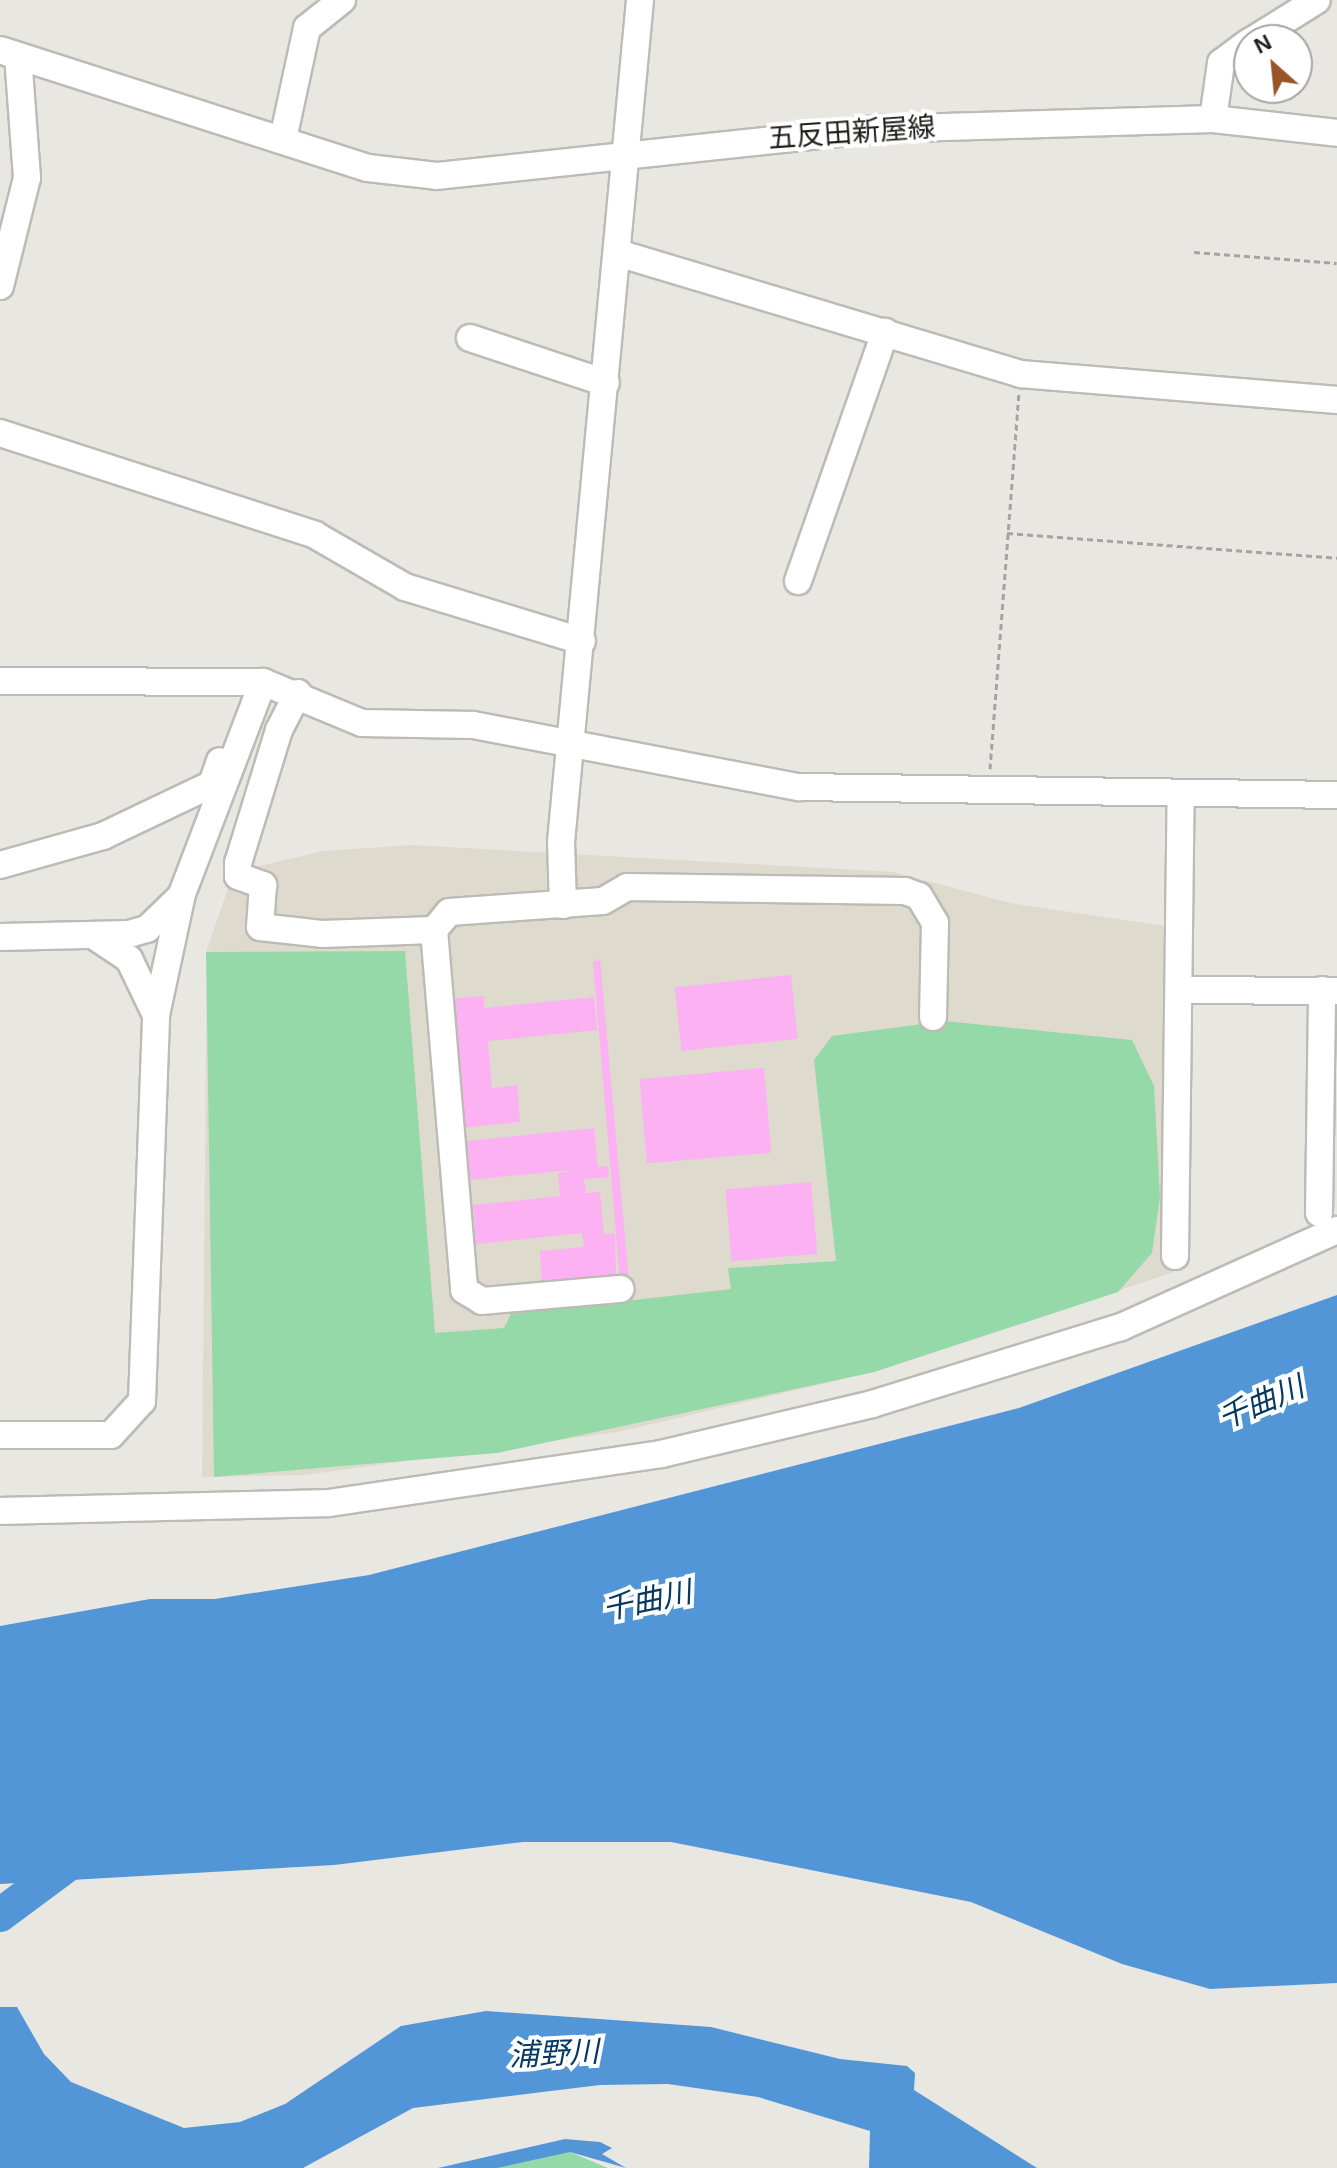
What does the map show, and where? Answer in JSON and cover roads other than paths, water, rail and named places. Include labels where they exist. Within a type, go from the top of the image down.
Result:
[{"type":"street","points":[[283,139],[307,28],[342,0]]},
{"type":"street","points":[[563,893],[572,744],[632,141],[638,13],[632,0]]},
{"type":"street","points":[[1278,24],[1317,0]]},
{"type":"street","points":[[0,286],[24,204],[12,129],[9,53]]},
{"type":"street","name":"五反田新屋線","points":[[9,53],[368,168],[449,175],[632,141],[877,129],[1213,119],[1337,133]]},
{"type":"street","points":[[1213,119],[1221,63],[1233,54]]},
{"type":"street","points":[[621,254],[1021,374],[1337,400]]},
{"type":"street","points":[[798,581],[885,332]]},
{"type":"street","points":[[470,338],[606,383]]},
{"type":"street","points":[[0,433],[315,535],[405,587],[582,641]]},
{"type":"street","points":[[0,681],[255,682],[298,693],[362,723],[473,725],[799,787],[1337,795]]},
{"type":"street","points":[[0,865],[103,836],[212,784],[255,682]]},
{"type":"street","points":[[0,1435],[111,1435],[142,1401],[156,1015],[182,894],[255,682]]},
{"type":"street","points":[[298,693],[279,730],[238,863],[238,876],[263,885],[260,927],[322,934],[434,930]]},
{"type":"street","points":[[1175,1256],[1181,990],[1181,794]]},
{"type":"street","points":[[620,1289],[482,1301],[464,1290],[434,930],[449,912],[563,893],[603,901],[627,887],[905,891],[919,896],[935,923],[933,1017]]},
{"type":"street","points":[[0,937],[94,936],[147,929],[182,894]]},
{"type":"street","points":[[94,936],[129,959],[156,1015]]},
{"type":"street","points":[[0,1511],[329,1503],[661,1454],[872,1404],[1106,1332],[1328,1221],[1330,991],[1181,990]]},
{"type":"water","points":[[1337,1295],[1337,1983],[1210,1989],[1122,1964],[971,1902],[671,1842],[523,1842],[334,1865],[0,1884],[0,1626],[150,1599],[215,1599],[369,1575],[1019,1408]]},
{"type":"water","name":"浦野川","points":[[0,2007],[17,2007],[44,2054],[71,2082],[184,2128],[240,2122],[285,2104],[401,2026],[486,2011],[711,2027],[840,2059],[907,2066],[915,2073],[914,2090],[1037,2168],[869,2168],[870,2131],[758,2097],[668,2084],[600,2085],[413,2108],[303,2168],[0,2168]]},
{"type":"water","name":"浦野川","points":[[565,2139],[600,2142],[612,2148],[602,2154],[626,2168],[570,2152],[497,2168],[438,2168]]},
{"type":"waterway","name":"千曲川","points":[[0,1915],[81,1855]]}]
